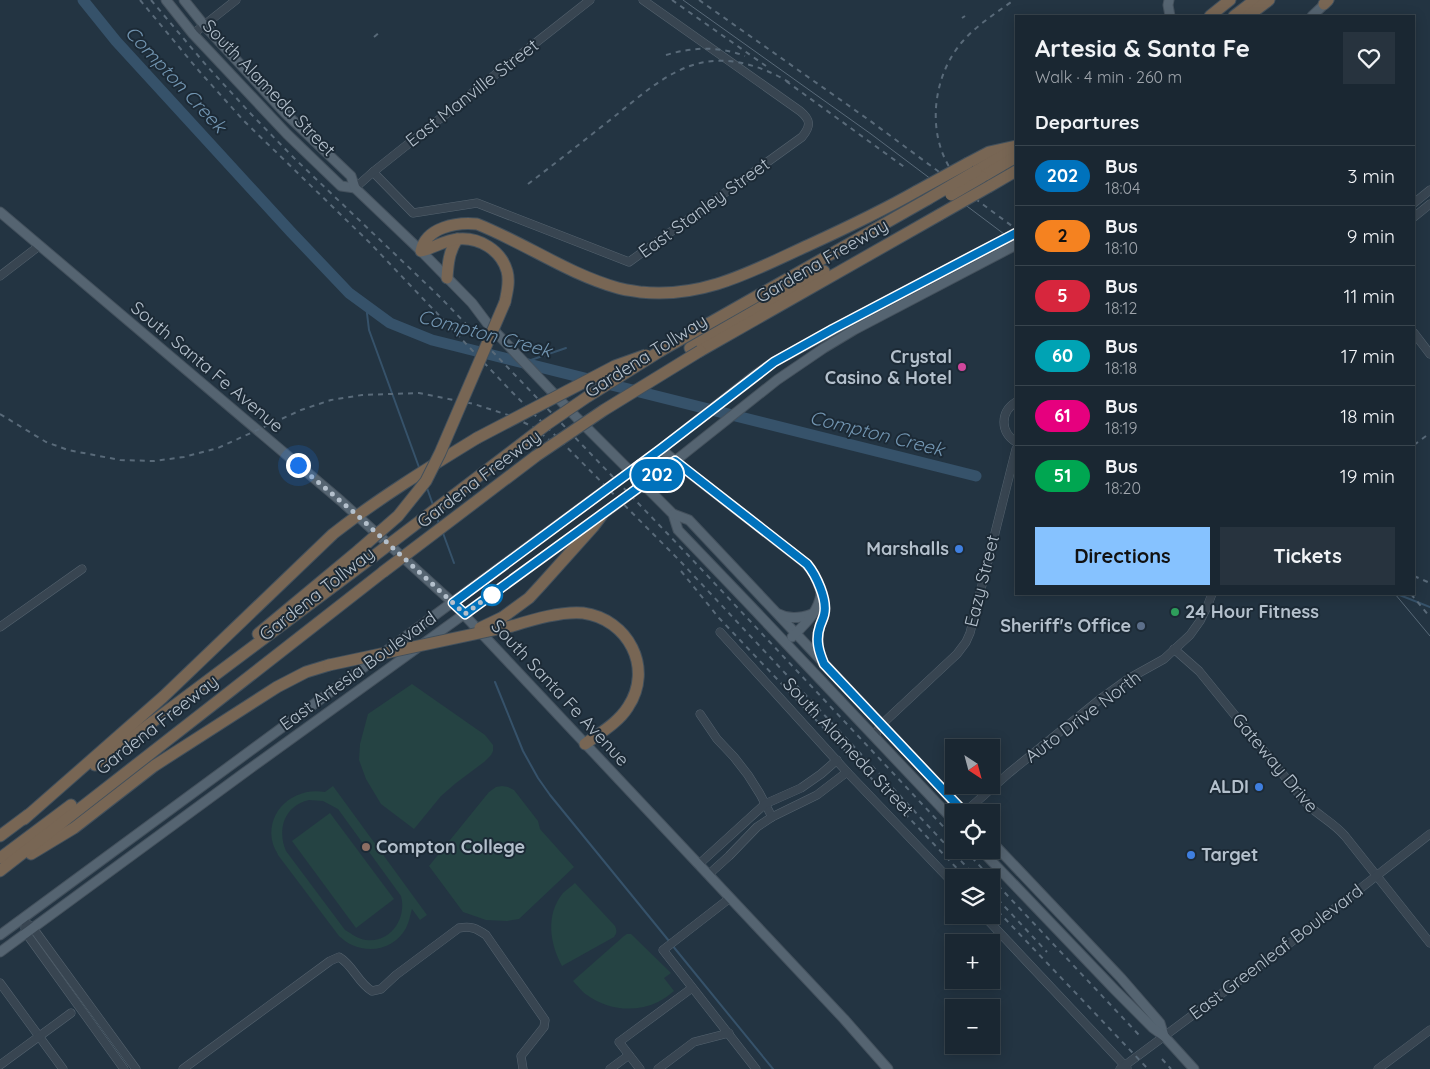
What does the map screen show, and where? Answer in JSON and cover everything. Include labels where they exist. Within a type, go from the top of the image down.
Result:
[{"type":"highway","points":[[1211,15],[1230,0]]},
{"type":"highway","points":[[1227,15],[1247,0]]},
{"type":"highway","points":[[1235,15],[1255,0]]},
{"type":"highway","points":[[1249,15],[1269,0]]},
{"type":"highway","points":[[934,206],[975,171],[989,152],[1015,147]]},
{"type":"highway","points":[[175,704],[398,516],[426,481],[440,453],[505,302],[508,290],[508,273],[498,254],[480,242],[470,239],[457,239],[421,251],[422,245],[431,235],[457,224],[477,224],[585,276],[613,286],[648,292],[678,293],[710,287],[738,278],[884,210],[917,191],[1015,157]]},
{"type":"highway","name":"Gardena Freeway","points":[[0,836],[546,426],[588,397],[673,343],[745,303],[760,302],[934,206],[990,186],[1015,172]]},
{"type":"highway","name":"Gardena Freeway","points":[[0,872],[381,570],[536,456],[695,349],[897,238],[934,206]]},
{"type":"highway","points":[[448,278],[448,258],[451,248],[457,239]]},
{"type":"highway","points":[[24,819],[163,697],[311,554],[357,515],[407,481],[477,438],[615,366],[662,350]]},
{"type":"highway","points":[[0,872],[74,828],[154,766],[277,687],[306,672],[329,665],[455,637],[503,617],[529,598],[602,515]]},
{"type":"highway","name":"Gardena Tollway","points":[[0,858],[381,570]]},
{"type":"highway","points":[[455,637],[469,636],[550,616],[580,613],[611,623],[619,629],[632,645],[638,665],[638,683],[633,700],[616,721],[585,744]]},
{"type":"main road","name":"South Alameda Street","points":[[166,0],[193,34],[287,134],[341,186],[355,188]]},
{"type":"main road","name":"South Alameda Street","points":[[184,0],[204,25],[285,113],[351,176],[355,188],[477,307],[487,323],[577,418],[673,514],[689,520],[956,804]]},
{"type":"main road","points":[[1170,0],[1168,6],[1170,15]]},
{"type":"main road","points":[[1313,15],[1327,1]]},
{"type":"main road","name":"South Santa Fe Avenue","points":[[0,212],[357,515],[465,614],[844,1019],[888,1069]]},
{"type":"main road","name":"East Artesia Boulevard","points":[[0,935],[661,449],[755,375],[774,362],[835,328],[1015,233]]},
{"type":"main road","name":"East Artesia Boulevard","points":[[0,952],[244,773],[602,515],[679,464],[777,380],[841,337],[1015,246]]},
{"type":"main road","points":[[942,272],[948,281]]},
{"type":"main road","points":[[835,328],[841,337]]},
{"type":"main road","points":[[661,449],[807,564],[817,578],[825,605],[817,641],[824,664]]},
{"type":"main road","name":"South Alameda Street","points":[[673,514],[678,530],[945,812]]},
{"type":"main road","points":[[786,643],[813,614],[820,600],[821,592]]},
{"type":"main road","points":[[774,612],[785,617],[794,618],[813,614]]},
{"type":"main road","points":[[236,762],[244,773]]},
{"type":"main road","points":[[1000,851],[1160,1023],[1164,1036]]},
{"type":"main road","points":[[990,859],[1116,991],[1153,1028],[1164,1036],[1194,1069]]},
{"type":"street","points":[[193,34],[236,0]]},
{"type":"street","name":"East Manville Street","points":[[355,188],[590,0]]},
{"type":"street","name":"East Stanley Street","points":[[373,172],[413,213],[477,203],[629,262],[802,137],[808,130],[809,124],[806,116],[800,111],[643,0]]},
{"type":"street","points":[[1415,201],[1430,190]]},
{"type":"street","points":[[1415,216],[1430,204]]},
{"type":"street","points":[[0,276],[39,246]]},
{"type":"street","points":[[1415,334],[1430,354]]},
{"type":"street","points":[[1015,403],[1008,408],[1003,422],[1008,435],[1015,441]]},
{"type":"street","name":"Eazy Street","points":[[874,737],[881,725],[931,680],[957,654],[966,642],[970,633],[1015,453]]},
{"type":"street","points":[[0,628],[82,569]]},
{"type":"street","name":"Auto Drive North","points":[[973,804],[1099,700],[1128,679],[1164,659],[1190,635],[1208,607],[1212,595]]},
{"type":"street","name":"South Alameda Street","points":[[720,632],[847,772],[945,875]]},
{"type":"street","name":"Gateway Drive","points":[[1174,649],[1199,671],[1307,804],[1316,813],[1339,829],[1430,942]]},
{"type":"street","points":[[700,714],[717,739],[748,775],[772,817]]},
{"type":"street","points":[[698,865],[765,804],[801,788],[821,774],[836,760]]},
{"type":"street","points":[[708,875],[757,827],[772,817],[817,795],[847,772]]},
{"type":"street","name":"East Greenleaf Boulevard","points":[[1124,1068],[1164,1036],[1306,931],[1430,834]]},
{"type":"street","points":[[730,898],[663,949],[663,952],[756,1069]]},
{"type":"street","points":[[22,919],[136,1069]]},
{"type":"street","points":[[991,924],[1124,1068]]},
{"type":"street","points":[[183,1069],[330,960],[339,956],[346,960],[366,988],[372,991],[381,989],[396,975],[459,928],[469,926],[486,935],[545,1020],[544,1027],[521,1056],[523,1069]]},
{"type":"street","points":[[30,930],[124,1069]]},
{"type":"street","points":[[0,983],[63,1069]]},
{"type":"street","points":[[640,1069],[619,1042],[692,988]]},
{"type":"street","points":[[0,1065],[71,1013]]},
{"type":"street","points":[[1378,1069],[1430,1030]]},
{"type":"street","points":[[658,1069],[694,1042],[729,1034]]},
{"type":"street","points":[[610,1069],[629,1055]]},
{"type":"green space","points":[[412,684],[485,735],[493,745],[491,755],[441,796],[414,829],[381,804],[366,779],[359,760],[360,744],[368,714]]},
{"type":"green space","points":[[333,786],[427,915],[420,920],[412,909],[407,926],[401,935],[389,945],[375,949],[360,948],[339,936],[278,855],[273,845],[271,832],[273,822],[277,812],[284,804],[293,797],[303,793],[313,791],[325,792]],"holes":[[[309,800],[323,801],[338,809],[401,896],[402,913],[399,920],[390,933],[383,937],[375,940],[366,940],[345,930],[286,851],[282,835],[288,813],[300,803]]]},
{"type":"green space","points":[[502,786],[514,790],[538,821],[540,829],[574,867],[519,919],[507,921],[486,920],[463,912],[429,866],[489,792],[496,787]]},
{"type":"green space","points":[[330,813],[394,899],[356,928],[292,841]]},
{"type":"green space","points":[[575,883],[615,926],[616,934],[614,937],[562,966],[552,939],[552,920],[557,902],[563,893]]},
{"type":"green space","points":[[627,934],[631,934],[671,973],[664,978],[674,991],[660,1001],[640,1008],[613,1007],[604,1004],[585,994],[573,981]]},
{"type":"waterway","name":"Compton Creek","points":[[83,0],[116,41],[291,232],[349,293],[390,323],[432,340],[976,476]]},
{"type":"waterway","points":[[366,305],[369,330],[420,470]]},
{"type":"waterway","points":[[528,361],[566,348]]},
{"type":"waterway","points":[[427,488],[433,505]]},
{"type":"waterway","points":[[436,514],[439,524]]},
{"type":"waterway","points":[[443,533],[454,563]]},
{"type":"waterway","name":"Compton Creek","points":[[1400,595],[1430,607]]},
{"type":"waterway","points":[[495,682],[523,751],[538,778],[669,941]]},
{"type":"waterway","points":[[672,945],[773,1069]]},
{"type":"tram line","points":[[683,0],[871,134],[1015,242]]},
{"type":"tram line","points":[[1396,595],[1430,636]]},
{"type":"railway","points":[[140,0],[199,71],[244,121],[370,243],[511,391],[681,562],[969,869]]},
{"type":"railway","points":[[151,0],[206,65],[251,114],[294,158],[441,298],[688,555],[945,828]]},
{"type":"railway","points":[[672,0],[766,66]]},
{"type":"railway","points":[[699,0],[869,120],[1015,228]]},
{"type":"railway","points":[[959,183],[945,158],[937,135],[936,106],[942,78],[954,52],[968,35],[1014,0]]},
{"type":"railway","points":[[374,37],[380,32]]},
{"type":"railway","points":[[666,55],[686,50],[715,49],[745,56]]},
{"type":"railway","points":[[528,184],[652,87],[668,76],[691,66],[706,62],[736,62],[764,70],[792,84]]},
{"type":"railway","points":[[786,81],[907,169]]},
{"type":"railway","points":[[0,414],[46,442],[68,450],[120,460],[154,461],[184,457],[218,448],[301,410],[331,400],[362,395],[419,393],[474,404],[511,416],[533,427],[558,447]]},
{"type":"railway","points":[[1415,444],[1430,433]]},
{"type":"railway","points":[[681,571],[719,618],[957,869]]},
{"type":"railway","points":[[1415,576],[1430,583]]},
{"type":"railway","points":[[1412,595],[1430,617]]},
{"type":"railway","points":[[973,859],[983,869]]},
{"type":"railway","points":[[1000,888],[1139,1035]]},
{"type":"railway","points":[[1000,902],[1047,952]]},
{"type":"railway","points":[[1000,913],[1148,1069]]},
{"type":"railway","points":[[1162,1059],[1171,1069]]},
{"type":"bus line","name":"202","points":[[956,804],[824,664],[817,641],[825,605],[820,586],[813,571],[807,564],[675,461],[465,614],[453,603],[661,449],[774,362],[1015,234]]},
{"type":"place","name":"Crystal Casino & Hotel","points":[[962,367]]},
{"type":"place","name":"Marshalls","points":[[959,549]]},
{"type":"place","name":"24 Hour Fitness","points":[[1175,612]]},
{"type":"place","name":"Sheriff's Office","points":[[1141,626]]},
{"type":"place","name":"ALDI","points":[[1259,787]]},
{"type":"place","name":"Compton College","points":[[366,847]]},
{"type":"place","name":"Target","points":[[1191,855]]},
{"type":"route","points":[[298,465],[357,515],[465,614],[492,595]]}]
